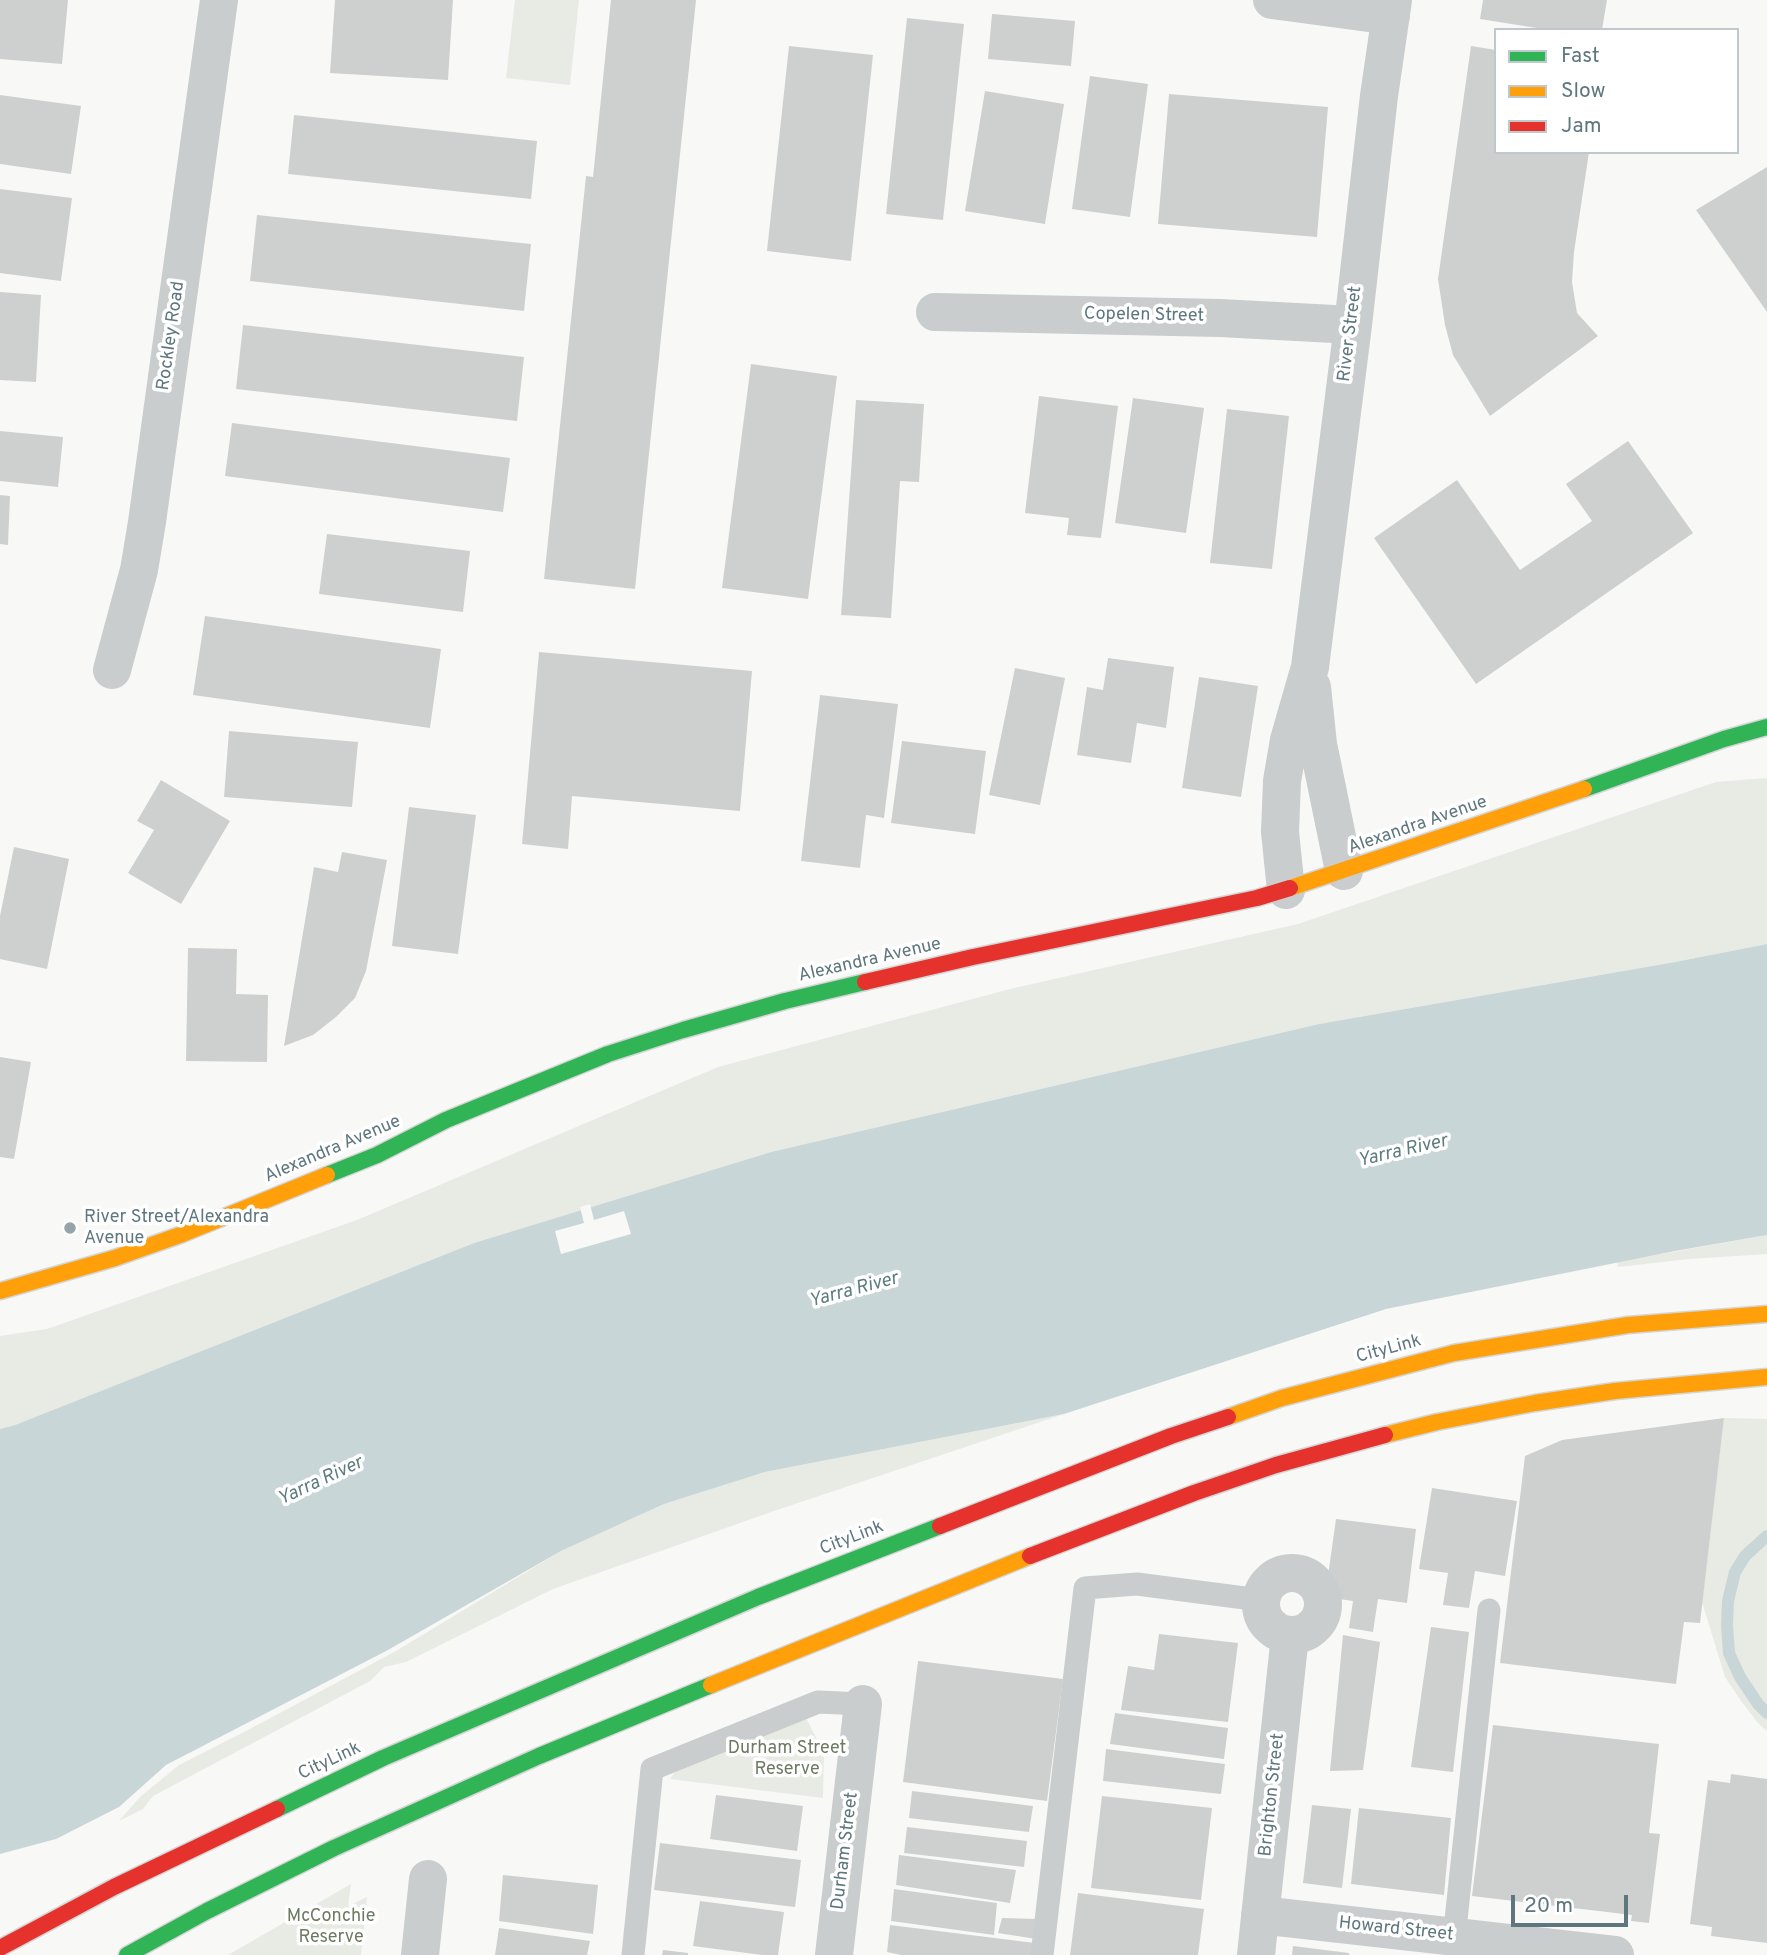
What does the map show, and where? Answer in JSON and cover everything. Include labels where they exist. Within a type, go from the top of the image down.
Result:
[{"type":"main road","name":"Alexandra Avenue","points":[[0,1291],[115,1258],[180,1235],[377,1155],[446,1120],[608,1054],[683,1030],[785,1001],[973,957],[1286,890],[1724,739],[1767,727]]},
{"type":"main road","name":"CityLink","points":[[0,1948],[114,1887],[383,1758],[758,1597],[1171,1436],[1282,1398],[1454,1353],[1628,1325],[1767,1314]]},
{"type":"main road","points":[[127,1955],[207,1911],[334,1848],[539,1756],[871,1619],[1194,1493],[1311,1455],[1437,1422],[1615,1391],[1767,1377]]},
{"type":"street","name":"Rockley Road","points":[[112,670],[139,570],[147,522],[219,0]]},
{"type":"street","points":[[1272,0],[1392,8]]},
{"type":"street","name":"River Street","points":[[1286,890],[1280,832],[1282,782],[1289,740],[1310,667],[1392,8]]},
{"type":"street","name":"Copelen Street","points":[[935,312],[1220,318],[1353,325]]},
{"type":"street","name":"River Street","points":[[1310,667],[1318,744],[1344,871]]},
{"type":"street","points":[[1297,1572],[1316,1583],[1321,1592],[1322,1613],[1310,1629],[1300,1634],[1279,1633],[1264,1620],[1260,1600],[1269,1581],[1278,1575],[1297,1572]]},
{"type":"street","name":"Brighton Street","points":[[1256,1955],[1290,1635]]},
{"type":"street","name":"Durham Street","points":[[834,1955],[863,1704]]},
{"type":"street","points":[[420,1955],[428,1879]]},
{"type":"street","name":"Howard Street","points":[[1260,1915],[1453,1946],[1615,1955]]},
{"type":"lane","points":[[1042,1955],[1085,1588],[1137,1584],[1260,1600]]},
{"type":"lane","points":[[1453,1946],[1489,1610]]},
{"type":"lane","points":[[634,1955],[652,1769],[818,1702],[863,1704]]},
{"type":"green space","points":[[515,0],[579,0],[570,85],[506,78]]},
{"type":"green space","points":[[1767,778],[1767,944],[1319,1024],[771,1152],[474,1243],[0,1429],[0,1336],[47,1329],[357,1220],[718,1067],[1010,989],[1298,924],[1716,782]]},
{"type":"green space","points":[[1767,1235],[1767,1254],[1618,1267],[1617,1262]]},
{"type":"green space","points":[[1064,1414],[774,1511],[553,1589],[406,1662],[384,1667],[370,1681],[153,1796],[143,1809],[119,1821],[140,1797],[179,1765],[396,1651],[561,1551],[664,1504],[765,1472]]},
{"type":"green space","points":[[1724,1418],[1767,1419],[1767,1731],[1758,1723],[1725,1677],[1702,1602]]},
{"type":"green space","name":"Durham Street Reserve","points":[[806,1718],[824,1753],[823,1798],[670,1779],[682,1762]]},
{"type":"green space","name":"McConchie Reserve","points":[[351,1884],[348,1906],[367,1897],[361,1955],[228,1955]]},
{"type":"water","name":"Yarra River","points":[[1767,944],[1767,1235],[1386,1309],[1064,1414],[765,1472],[664,1504],[561,1551],[388,1650],[166,1765],[119,1807],[56,1839],[0,1854],[0,1429],[474,1243],[771,1152],[1319,1024]]},
{"type":"pier","points":[[590,1204],[594,1220],[624,1211],[631,1234],[561,1254],[555,1231],[584,1223],[580,1207]]},
{"type":"building","points":[[0,0],[68,0],[62,64],[0,59]]},
{"type":"building","points":[[335,0],[453,0],[448,80],[330,73]]},
{"type":"building","points":[[611,0],[696,0],[635,589],[544,579],[586,176],[593,177]]},
{"type":"building","points":[[1483,0],[1607,0],[1602,28],[1536,28],[1480,19]]},
{"type":"building","points":[[992,14],[1075,21],[1071,66],[988,59]]},
{"type":"building","points":[[907,18],[964,24],[943,220],[886,214]]},
{"type":"building","points":[[789,46],[873,55],[851,261],[767,251]]},
{"type":"building","points":[[1471,46],[1494,50],[1494,154],[1589,154],[1572,282],[1577,313],[1598,336],[1490,416],[1453,355],[1438,279]]},
{"type":"building","points":[[1090,76],[1148,84],[1130,217],[1072,209]]},
{"type":"building","points":[[985,91],[1064,104],[1045,224],[965,211]]},
{"type":"building","points":[[1169,94],[1328,107],[1317,237],[1158,224]]},
{"type":"building","points":[[0,95],[81,106],[71,174],[0,164]]},
{"type":"building","points":[[294,115],[537,141],[531,199],[288,174]]},
{"type":"building","points":[[1767,167],[1767,312],[1696,210]]},
{"type":"building","points":[[0,189],[72,198],[61,281],[0,273]]},
{"type":"building","points":[[257,215],[531,244],[524,311],[250,281]]},
{"type":"building","points":[[0,292],[41,295],[36,382],[0,380]]},
{"type":"building","points":[[243,325],[524,357],[517,421],[236,389]]},
{"type":"building","points":[[751,364],[837,376],[808,599],[722,588]]},
{"type":"building","points":[[1039,396],[1118,406],[1101,538],[1067,535],[1069,518],[1025,513]]},
{"type":"building","points":[[1133,398],[1204,408],[1186,533],[1115,523]]},
{"type":"building","points":[[856,400],[924,404],[919,482],[900,481],[891,618],[841,615]]},
{"type":"building","points":[[1227,409],[1289,416],[1272,569],[1210,563]]},
{"type":"building","points":[[232,423],[510,458],[503,512],[225,476]]},
{"type":"building","points":[[0,431],[63,437],[58,487],[0,481]]},
{"type":"building","points":[[1628,441],[1693,533],[1476,684],[1374,538],[1457,480],[1520,570],[1592,521],[1566,484]]},
{"type":"building","points":[[0,495],[10,496],[8,545],[0,544]]},
{"type":"building","points":[[327,534],[470,551],[463,612],[319,594]]},
{"type":"building","points":[[205,616],[441,649],[430,728],[193,695]]},
{"type":"building","points":[[539,652],[752,671],[740,811],[572,796],[568,849],[522,844]]},
{"type":"building","points":[[1108,658],[1174,667],[1166,728],[1137,723],[1131,763],[1077,755],[1087,687],[1103,690]]},
{"type":"building","points":[[1015,668],[1065,678],[1040,805],[989,795]]},
{"type":"building","points":[[1199,677],[1258,686],[1241,797],[1182,788]]},
{"type":"building","points":[[820,695],[898,704],[884,818],[866,815],[860,868],[801,861]]},
{"type":"building","points":[[229,731],[358,742],[352,807],[224,797]]},
{"type":"building","points":[[902,741],[986,751],[975,834],[891,823]]},
{"type":"building","points":[[161,780],[230,821],[181,904],[128,873],[154,830],[137,821]]},
{"type":"building","points":[[409,807],[476,815],[458,954],[392,946]]},
{"type":"building","points":[[14,847],[69,859],[47,969],[0,959],[0,916]]},
{"type":"building","points":[[342,852],[387,860],[366,971],[355,998],[336,1017],[313,1035],[284,1046],[314,867],[338,872]]},
{"type":"building","points":[[188,948],[237,949],[236,994],[268,995],[267,1062],[186,1061]]},
{"type":"building","points":[[0,1057],[31,1062],[14,1159],[0,1157]]},
{"type":"building","points":[[1724,1418],[1700,1623],[1684,1622],[1676,1684],[1500,1663],[1525,1456],[1562,1440]]},
{"type":"building","points":[[1432,1488],[1517,1501],[1505,1576],[1475,1571],[1469,1608],[1443,1605],[1448,1573],[1419,1569]]},
{"type":"building","points":[[1336,1519],[1416,1529],[1407,1603],[1378,1599],[1373,1632],[1349,1628],[1353,1601],[1325,1597]]},
{"type":"building","points":[[1431,1627],[1469,1632],[1453,1772],[1411,1767]]},
{"type":"building","points":[[1159,1634],[1238,1643],[1228,1722],[1121,1710],[1128,1666],[1154,1670]]},
{"type":"building","points":[[1343,1635],[1380,1642],[1363,1770],[1330,1771]]},
{"type":"building","points":[[918,1661],[1063,1679],[1047,1801],[903,1782]]},
{"type":"building","points":[[1115,1713],[1228,1728],[1224,1759],[1110,1744]]},
{"type":"building","points":[[1493,1725],[1659,1744],[1649,1833],[1660,1834],[1649,1923],[1631,1921],[1632,1915],[1472,1896]]},
{"type":"building","points":[[1106,1749],[1225,1764],[1221,1794],[1103,1781]]},
{"type":"building","points":[[1731,1774],[1767,1779],[1767,1943],[1711,1936],[1712,1927],[1690,1924],[1708,1780],[1730,1783]]},
{"type":"building","points":[[912,1791],[1033,1806],[1029,1832],[909,1818]]},
{"type":"building","points":[[716,1795],[803,1806],[797,1851],[710,1839]]},
{"type":"building","points":[[1102,1796],[1212,1808],[1201,1900],[1091,1888]]},
{"type":"building","points":[[1312,1805],[1351,1809],[1342,1888],[1303,1883]]},
{"type":"building","points":[[1359,1808],[1451,1818],[1444,1895],[1351,1884]]},
{"type":"building","points":[[907,1827],[1027,1841],[1024,1867],[904,1853]]},
{"type":"building","points":[[660,1843],[801,1860],[795,1907],[654,1890]]},
{"type":"building","points":[[899,1855],[1016,1870],[1010,1903],[896,1885]]},
{"type":"building","points":[[503,1875],[598,1885],[593,1934],[499,1921]]},
{"type":"building","points":[[894,1889],[997,1903],[994,1935],[891,1921]]},
{"type":"building","points":[[1078,1893],[1204,1909],[1198,1955],[1070,1955]]},
{"type":"building","points":[[700,1901],[784,1912],[778,1955],[693,1946]]},
{"type":"building","points":[[1002,1918],[1038,1919],[1036,1939],[998,1933]]},
{"type":"building","points":[[890,1925],[1035,1943],[1033,1955],[901,1955],[887,1952]]},
{"type":"building","points":[[499,1928],[590,1941],[587,1955],[495,1955]]},
{"type":"building","points":[[1293,1946],[1349,1953],[1349,1955],[1292,1955]]},
{"type":"building","points":[[663,1950],[688,1953],[688,1955],[662,1955]]},
{"type":"waterway","points":[[1767,1536],[1745,1556],[1735,1572],[1728,1601],[1727,1625],[1729,1653],[1740,1677],[1767,1713]]},
{"type":"traffic: fast","points":[[1584,789],[1724,739],[1767,727]]},
{"type":"traffic: fast","points":[[327,1175],[377,1155],[446,1120],[608,1054],[785,1001],[865,982]]},
{"type":"traffic: fast","points":[[277,1809],[383,1758],[758,1597],[940,1526]]},
{"type":"traffic: fast","points":[[127,1955],[207,1911],[334,1848],[539,1756],[711,1685]]},
{"type":"traffic: slow","points":[[1290,888],[1584,789]]},
{"type":"traffic: slow","points":[[0,1291],[115,1258],[180,1235],[327,1175]]},
{"type":"traffic: slow","points":[[1228,1417],[1282,1398],[1454,1353],[1628,1325],[1767,1314]]},
{"type":"traffic: slow","points":[[1385,1435],[1535,1403],[1615,1391],[1767,1377]]},
{"type":"traffic: slow","points":[[711,1685],[1030,1556]]},
{"type":"traffic: jam","points":[[865,982],[1257,898],[1290,888]]},
{"type":"traffic: jam","points":[[940,1526],[1171,1436],[1228,1417]]},
{"type":"traffic: jam","points":[[1030,1556],[1194,1493],[1276,1465],[1385,1435]]},
{"type":"traffic: jam","points":[[0,1948],[114,1887],[277,1809]]},
{"type":"place","name":"River Street/Alexandra Avenue","points":[[70,1228]]}]
